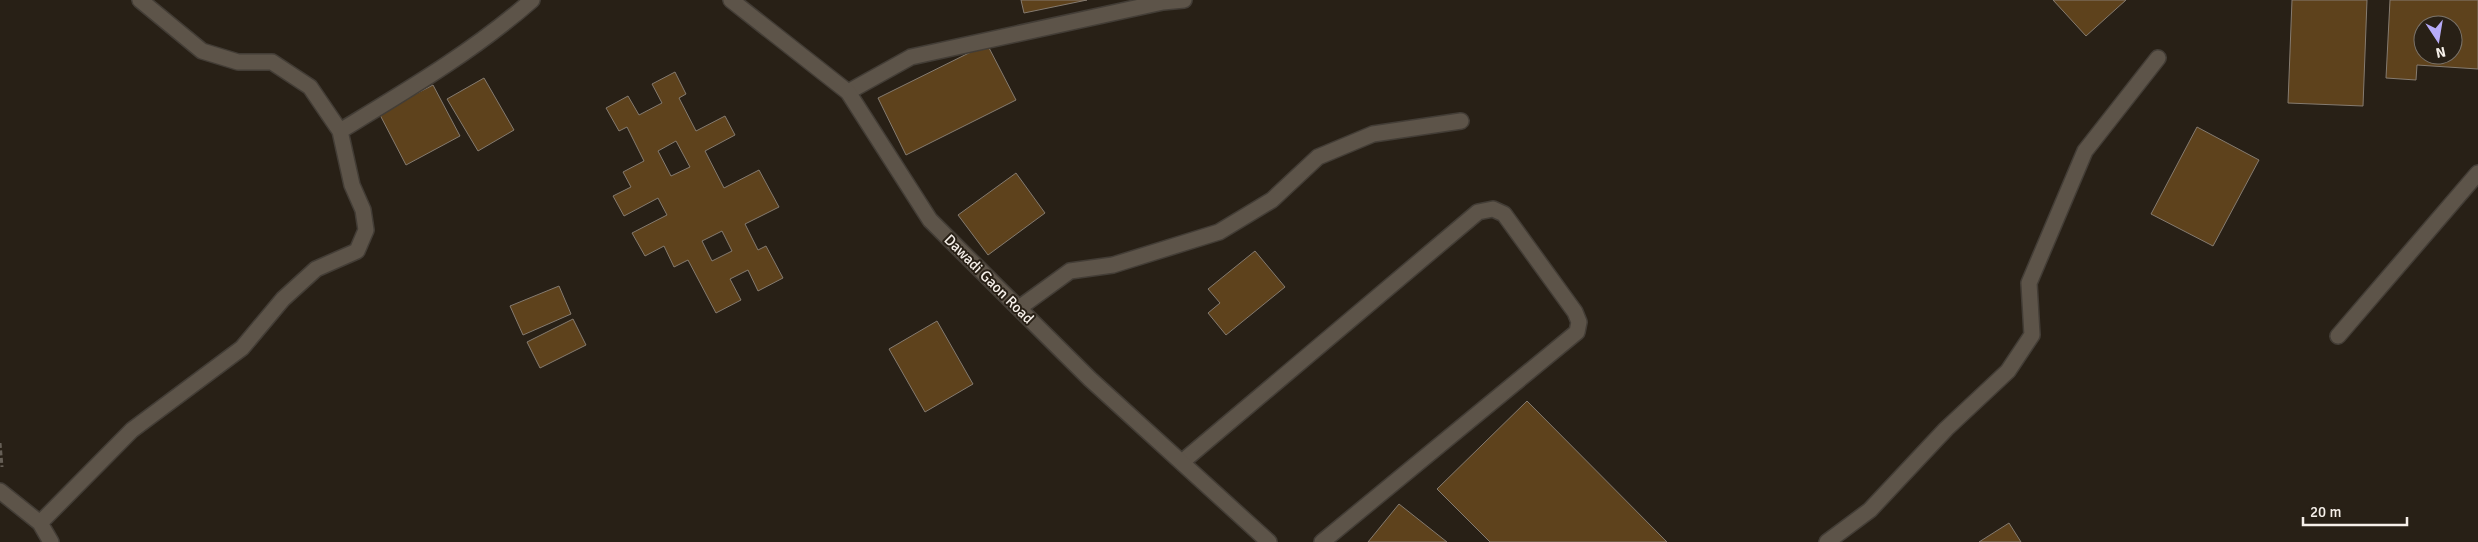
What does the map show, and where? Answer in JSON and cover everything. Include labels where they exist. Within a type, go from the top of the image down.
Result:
[{"type":"street","points":[[40,523],[132,430],[242,348],[283,299],[316,270],[357,251],[366,230],[362,210],[352,185],[340,131],[310,87],[272,62],[238,62],[202,51],[140,0]]},
{"type":"street","points":[[340,131],[418,83],[514,16],[532,0]]},
{"type":"street","name":"Dawadi Gaon Road","points":[[731,0],[848,92],[930,220],[1090,379],[1269,542]]},
{"type":"street","points":[[848,92],[911,57],[1163,2],[1184,0]]},
{"type":"street","points":[[1827,542],[1870,510],[1946,429],[2008,372],[2032,335],[2029,282],[2085,151],[2158,58]]},
{"type":"street","points":[[1019,308],[1070,271],[1113,265],[1219,232],[1272,200],[1318,157],[1373,134],[1461,121]]},
{"type":"street","points":[[2338,336],[2478,173]]},
{"type":"street","points":[[1182,462],[1478,212],[1493,208],[1504,214],[1575,312],[1579,322],[1577,332],[1322,542]]},
{"type":"street","points":[[0,491],[40,523],[52,542]]},
{"type":"building","points":[[1021,0],[1087,0],[1024,13]]},
{"type":"building","points":[[2053,0],[2126,0],[2086,36]]},
{"type":"building","points":[[2292,0],[2367,0],[2363,106],[2288,103]]},
{"type":"building","points":[[2390,0],[2478,0],[2478,69],[2417,65],[2416,80],[2386,78]]},
{"type":"building","points":[[987,44],[1016,100],[906,155],[878,98]]},
{"type":"building","points":[[675,72],[686,94],[679,98],[696,131],[725,116],[735,135],[705,151],[724,188],[759,170],[779,207],[745,224],[758,250],[766,246],[783,278],[758,291],[748,270],[730,279],[741,300],[716,313],[688,260],[674,267],[664,246],[645,256],[632,233],[667,215],[658,198],[624,216],[613,196],[631,187],[623,172],[644,161],[627,127],[619,131],[606,108],[628,96],[639,115],[662,103],[652,84]],"holes":[[[676,141],[690,167],[671,176],[658,151]],[[722,231],[732,251],[712,261],[702,241]]]},
{"type":"building","points":[[484,78],[514,130],[478,151],[447,99]]},
{"type":"building","points":[[433,85],[460,136],[406,165],[379,113]]},
{"type":"building","points":[[2197,127],[2259,160],[2213,246],[2151,214]]},
{"type":"building","points":[[1016,173],[1045,213],[988,255],[958,215]]},
{"type":"building","points":[[1255,251],[1285,287],[1226,335],[1208,313],[1220,303],[1208,289]]},
{"type":"building","points":[[559,286],[571,314],[523,335],[510,306]]},
{"type":"building","points":[[573,319],[586,345],[540,368],[527,342]]},
{"type":"building","points":[[937,321],[973,384],[925,412],[889,349]]},
{"type":"building","points":[[1527,401],[1667,542],[1490,542],[1437,489]]},
{"type":"building","points":[[1399,504],[1447,542],[1368,542]]},
{"type":"building","points":[[2009,523],[2021,542],[1979,542]]}]
